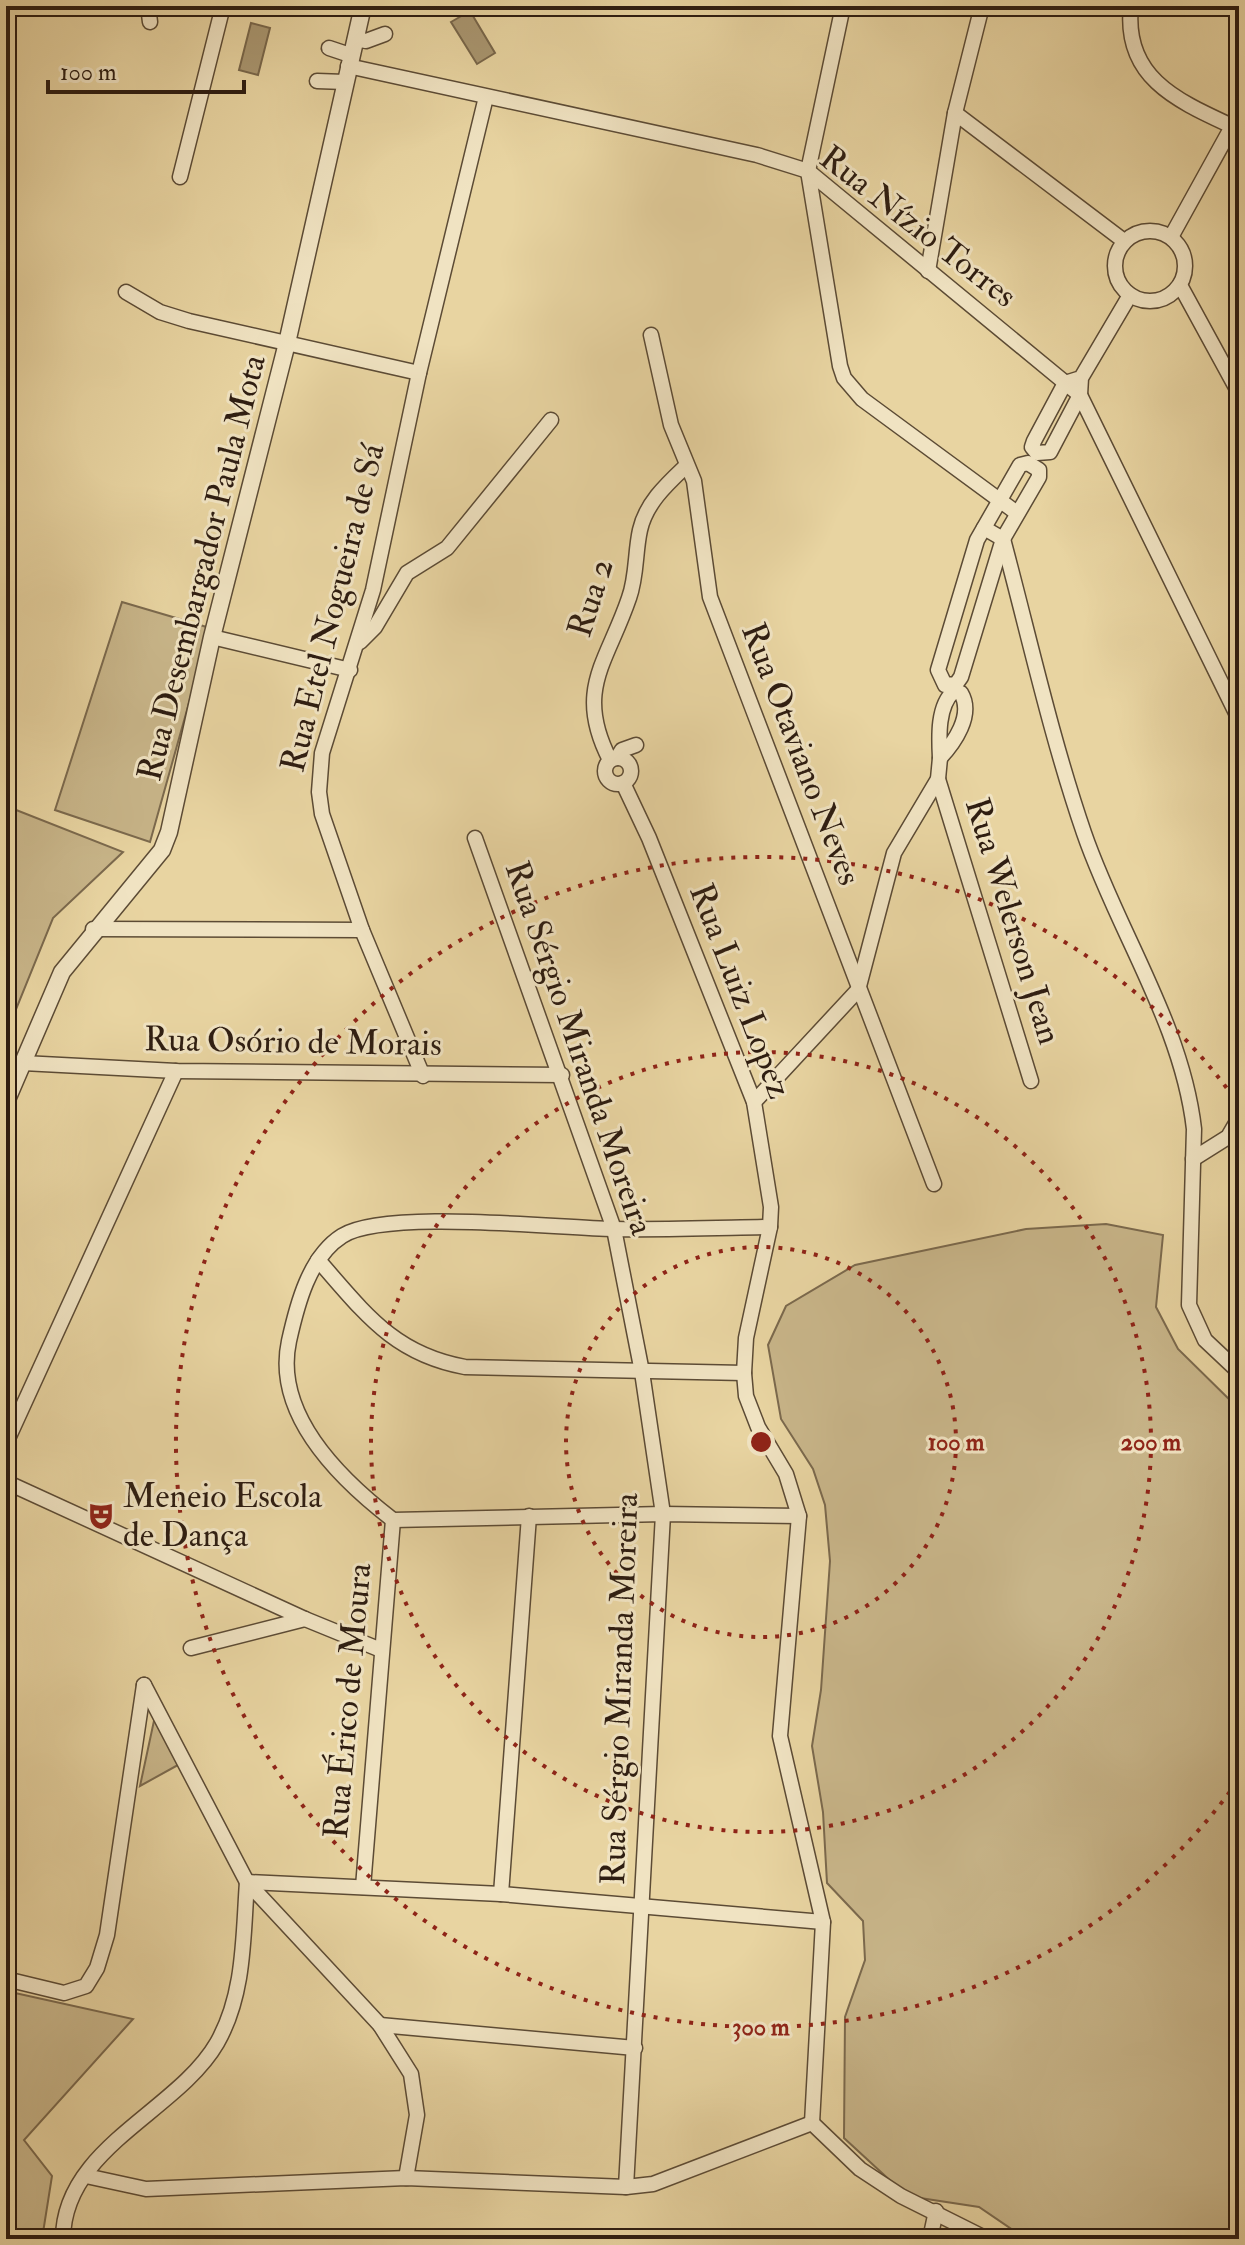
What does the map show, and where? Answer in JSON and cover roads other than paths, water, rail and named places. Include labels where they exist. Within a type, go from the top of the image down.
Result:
[{"type":"street","points":[[148,6],[150,22]]},
{"type":"street","points":[[180,177],[223,6]]},
{"type":"street","name":"Rua Desembargador Paula Mota","points":[[6,1102],[62,972],[93,929],[162,850],[169,832],[212,637],[287,343],[363,6]]},
{"type":"street","points":[[843,6],[808,171],[844,378],[862,399],[1017,513]]},
{"type":"street","points":[[928,271],[955,113],[982,6]]},
{"type":"street","points":[[1131,6],[1130,40],[1151,79],[1203,112],[1236,120],[1171,237]]},
{"type":"street","points":[[355,39],[366,41],[385,34]]},
{"type":"street","points":[[317,81],[348,68],[329,48]]},
{"type":"street","name":"Rua Nízio Torres","points":[[348,68],[757,155],[808,171],[1080,395],[1239,719]]},
{"type":"street","name":"Rua Etel Nogueira de Sá","points":[[423,1076],[362,930],[322,814],[319,792],[322,753],[360,642],[419,373],[486,97]]},
{"type":"street","points":[[955,113],[1124,241]]},
{"type":"street","points":[[1180,285],[1163,299],[1141,300],[1130,295],[1122,287],[1115,263],[1124,241],[1147,231],[1171,237],[1185,259],[1180,285],[1239,393]]},
{"type":"street","points":[[126,292],[160,312],[419,373]]},
{"type":"street","points":[[1081,378],[1065,383],[1034,441],[1032,447],[1037,453],[1050,452],[1080,395],[1081,378],[1130,295]]},
{"type":"street","name":"Rua Otaviano Neves","points":[[651,335],[671,425],[694,481],[710,597],[934,1184]]},
{"type":"street","points":[[360,642],[375,627],[407,573],[447,548],[551,420]]},
{"type":"street","points":[[1028,463],[1036,466],[1039,477],[1017,513],[1003,539],[961,677],[956,684],[945,685],[938,670],[977,540],[1020,465],[1028,463]]},
{"type":"street","name":"Rua 2","points":[[623,783],[630,778],[631,766],[613,759],[595,732],[593,682],[630,596],[640,527],[656,495],[686,466]]},
{"type":"street","points":[[984,528],[1003,539],[1084,833],[1173,1042],[1191,1104],[1193,1159],[1187,1293],[1191,1316],[1205,1340],[1239,1372]]},
{"type":"street","points":[[212,637],[350,670]]},
{"type":"street","points":[[613,759],[622,750],[636,745]]},
{"type":"street","points":[[754,1102],[858,990],[894,853],[938,779],[940,758]]},
{"type":"street","name":"Rua Welerson Jean","points":[[938,779],[1031,1081]]},
{"type":"street","name":"Rua Luiz Lopez","points":[[623,783],[649,838],[754,1102],[771,1207],[770,1227],[746,1338],[746,1396],[758,1427],[786,1474],[799,1516]]},
{"type":"street","name":"Rua Sérgio Miranda Moreira","points":[[475,838],[562,1075],[614,1229],[642,1372],[663,1514],[626,2187]]},
{"type":"street","points":[[93,929],[362,930]]},
{"type":"street","name":"Rua Osório de Morais","points":[[23,1063],[176,1071],[423,1076],[562,1075]]},
{"type":"street","points":[[6,1443],[176,1071]]},
{"type":"street","points":[[1193,1159],[1228,1137],[1239,1118]]},
{"type":"street","points":[[770,1227],[614,1229],[379,1224],[344,1235],[318,1260],[293,1323],[288,1347],[290,1390],[312,1437],[336,1469],[393,1520],[663,1514],[799,1516],[780,1736],[823,1922],[812,2123],[860,2169],[901,2196],[987,2239]]},
{"type":"street","points":[[318,1260],[396,1342],[433,1360],[465,1367],[744,1373]]},
{"type":"street","points":[[6,1482],[305,1619],[381,1650]]},
{"type":"street","points":[[501,1894],[529,1516]]},
{"type":"street","name":"Rua Érico de Moura","points":[[363,1887],[393,1520]]},
{"type":"street","points":[[191,1648],[305,1619]]},
{"type":"street","points":[[6,1979],[64,1993],[86,1986],[97,1968],[107,1935],[144,1685],[247,1882],[380,2025],[411,2074],[417,2115],[406,2178]]},
{"type":"street","points":[[247,1882],[501,1894],[823,1922]]},
{"type":"street","points":[[63,2239],[63,2219],[97,2156],[198,2070],[218,2042],[239,1984],[247,1882]]},
{"type":"street","points":[[380,2025],[635,2048]]},
{"type":"street","points":[[86,2176],[146,2189],[406,2178],[626,2187],[653,2184],[812,2123]]},
{"type":"street","points":[[930,2239],[936,2211]]},
{"type":"place","name":"Meneio Escola de Dança","points":[[101,1516]]}]
